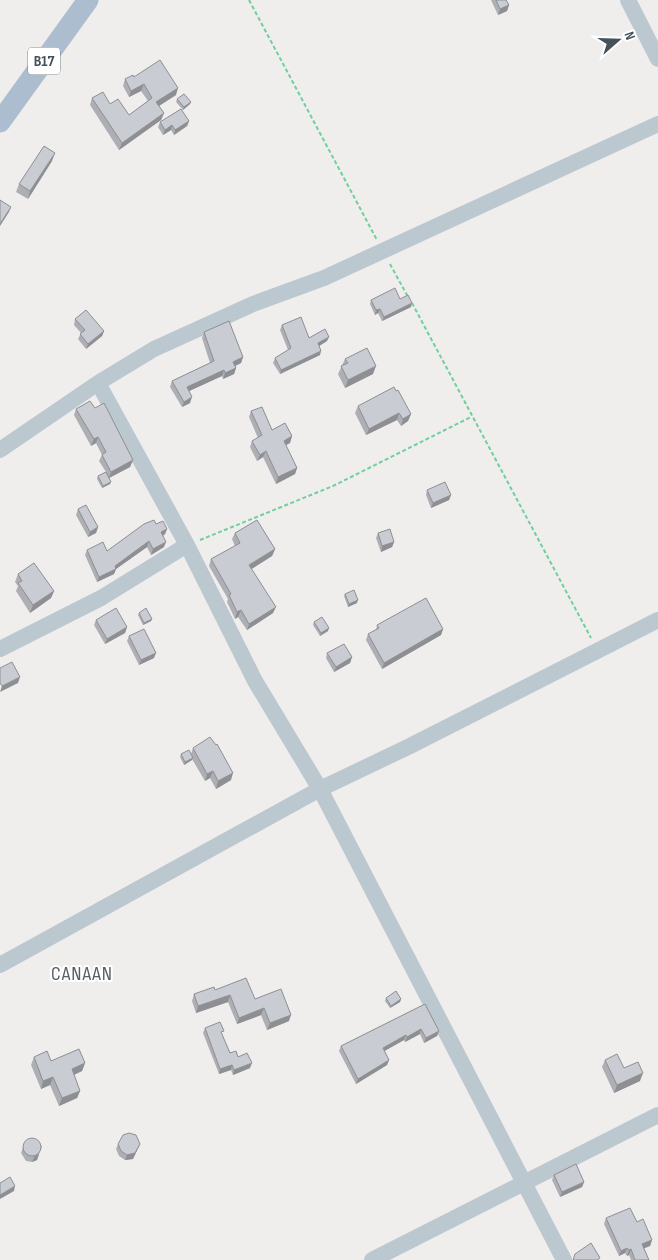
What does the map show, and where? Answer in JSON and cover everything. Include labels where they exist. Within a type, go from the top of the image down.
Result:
[{"type":"main road","name":"B17","points":[[0,122],[88,0]]},
{"type":"street","points":[[628,0],[653,36],[658,59]]},
{"type":"street","points":[[0,450],[98,383],[154,350],[253,304],[324,278],[658,124]]},
{"type":"street","points":[[98,383],[187,545],[255,681],[320,789],[564,1260]]},
{"type":"street","points":[[0,649],[100,598],[187,545]]},
{"type":"street","points":[[0,966],[320,789],[658,620]]},
{"type":"street","points":[[372,1260],[658,1115]]},
{"type":"path","points":[[249,0],[598,651]]},
{"type":"path","points":[[187,545],[333,486],[471,417]]},
{"type":"building","points":[[496,0],[506,0],[509,5],[500,9]]},
{"type":"building","points":[[160,60],[178,88],[156,102],[164,113],[122,143],[92,98],[103,92],[110,104],[118,99],[129,115],[152,98],[144,84],[131,91],[125,79],[133,75],[134,77]]},
{"type":"building","points":[[184,94],[191,102],[184,107],[177,99]]},
{"type":"building","points":[[181,109],[189,121],[175,130],[172,125],[165,130],[160,122]]},
{"type":"building","points":[[44,146],[55,153],[30,191],[19,184]]},
{"type":"building","points":[[0,200],[11,207],[0,224]]},
{"type":"building","points":[[395,288],[400,299],[408,295],[412,303],[384,317],[380,309],[376,310],[371,300]]},
{"type":"building","points":[[86,310],[104,331],[88,344],[80,334],[85,330],[75,319]]},
{"type":"building","points":[[301,317],[309,338],[325,329],[329,337],[318,343],[321,351],[281,370],[275,358],[291,348],[282,325]]},
{"type":"building","points":[[229,321],[243,357],[233,362],[236,368],[225,373],[224,370],[187,387],[192,397],[184,402],[172,381],[214,361],[204,332]]},
{"type":"building","points":[[367,348],[376,366],[348,380],[341,366],[348,363],[345,359]]},
{"type":"building","points":[[394,387],[396,391],[398,390],[411,414],[403,419],[399,413],[369,429],[358,406]]},
{"type":"building","points":[[90,401],[95,408],[104,403],[133,460],[111,472],[102,455],[106,452],[98,437],[94,439],[76,409]]},
{"type":"building","points":[[262,407],[272,430],[285,423],[292,436],[284,441],[297,468],[278,477],[266,451],[260,455],[252,441],[262,435],[251,411]]},
{"type":"building","points":[[106,472],[111,482],[103,486],[98,476]]},
{"type":"building","points":[[445,482],[451,495],[433,503],[427,490]]},
{"type":"building","points":[[86,505],[98,527],[90,532],[78,509]]},
{"type":"building","points":[[154,520],[156,524],[163,521],[167,529],[161,532],[166,542],[153,549],[149,541],[115,566],[116,569],[99,577],[87,550],[103,542],[107,551],[144,524]]},
{"type":"building","points":[[257,520],[275,549],[249,565],[276,607],[249,624],[241,610],[237,612],[229,595],[231,594],[211,559],[240,543],[235,533]]},
{"type":"building","points":[[390,529],[394,542],[382,546],[378,533]]},
{"type":"building","points":[[34,563],[54,591],[33,605],[18,583],[22,581],[18,574]]},
{"type":"building","points":[[354,590],[358,600],[349,604],[345,594]]},
{"type":"building","points":[[426,598],[443,629],[384,663],[368,634],[379,628],[377,625]]},
{"type":"building","points":[[116,608],[127,627],[107,639],[96,620]]},
{"type":"building","points":[[146,608],[152,619],[144,623],[139,613]]},
{"type":"building","points":[[322,617],[329,628],[321,633],[314,622]]},
{"type":"building","points":[[144,629],[156,653],[141,660],[129,636]]},
{"type":"building","points":[[344,644],[352,657],[336,667],[327,653]]},
{"type":"building","points":[[12,662],[20,677],[2,686],[0,683],[0,668]]},
{"type":"building","points":[[210,737],[217,744],[233,773],[218,781],[213,771],[207,774],[193,748]]},
{"type":"building","points":[[189,750],[193,758],[185,762],[181,754]]},
{"type":"building","points":[[246,978],[255,999],[281,989],[291,1015],[270,1023],[264,1008],[239,1018],[230,995],[198,1006],[194,994],[214,987],[215,990]]},
{"type":"building","points":[[396,991],[401,999],[391,1006],[386,998]]},
{"type":"building","points":[[425,1004],[439,1031],[426,1038],[421,1029],[383,1048],[389,1060],[358,1079],[341,1046]]},
{"type":"building","points":[[220,1022],[224,1031],[221,1032],[230,1053],[236,1051],[238,1057],[247,1053],[252,1063],[234,1070],[232,1065],[220,1069],[205,1028]]},
{"type":"building","points":[[79,1049],[85,1063],[72,1069],[80,1091],[62,1098],[53,1077],[43,1081],[34,1057],[47,1051],[51,1061]]},
{"type":"building","points":[[617,1054],[624,1068],[638,1062],[643,1073],[617,1085],[605,1060]]},
{"type":"building","points":[[129,1133],[136,1135],[140,1144],[135,1153],[127,1155],[121,1151],[118,1144],[123,1135]]},
{"type":"building","points":[[32,1138],[38,1141],[41,1147],[38,1153],[32,1156],[26,1153],[23,1147],[26,1141]]},
{"type":"building","points":[[576,1164],[584,1182],[562,1192],[554,1175]]},
{"type":"building","points":[[10,1177],[15,1186],[0,1195],[0,1183]]},
{"type":"building","points":[[630,1208],[637,1222],[643,1219],[652,1240],[642,1244],[649,1260],[635,1260],[631,1249],[627,1248],[621,1251],[606,1218]]},
{"type":"building","points":[[591,1243],[600,1258],[597,1260],[573,1260],[575,1254]]},
{"type":"district","name":"CANAAN","points":[[82,974]]}]
